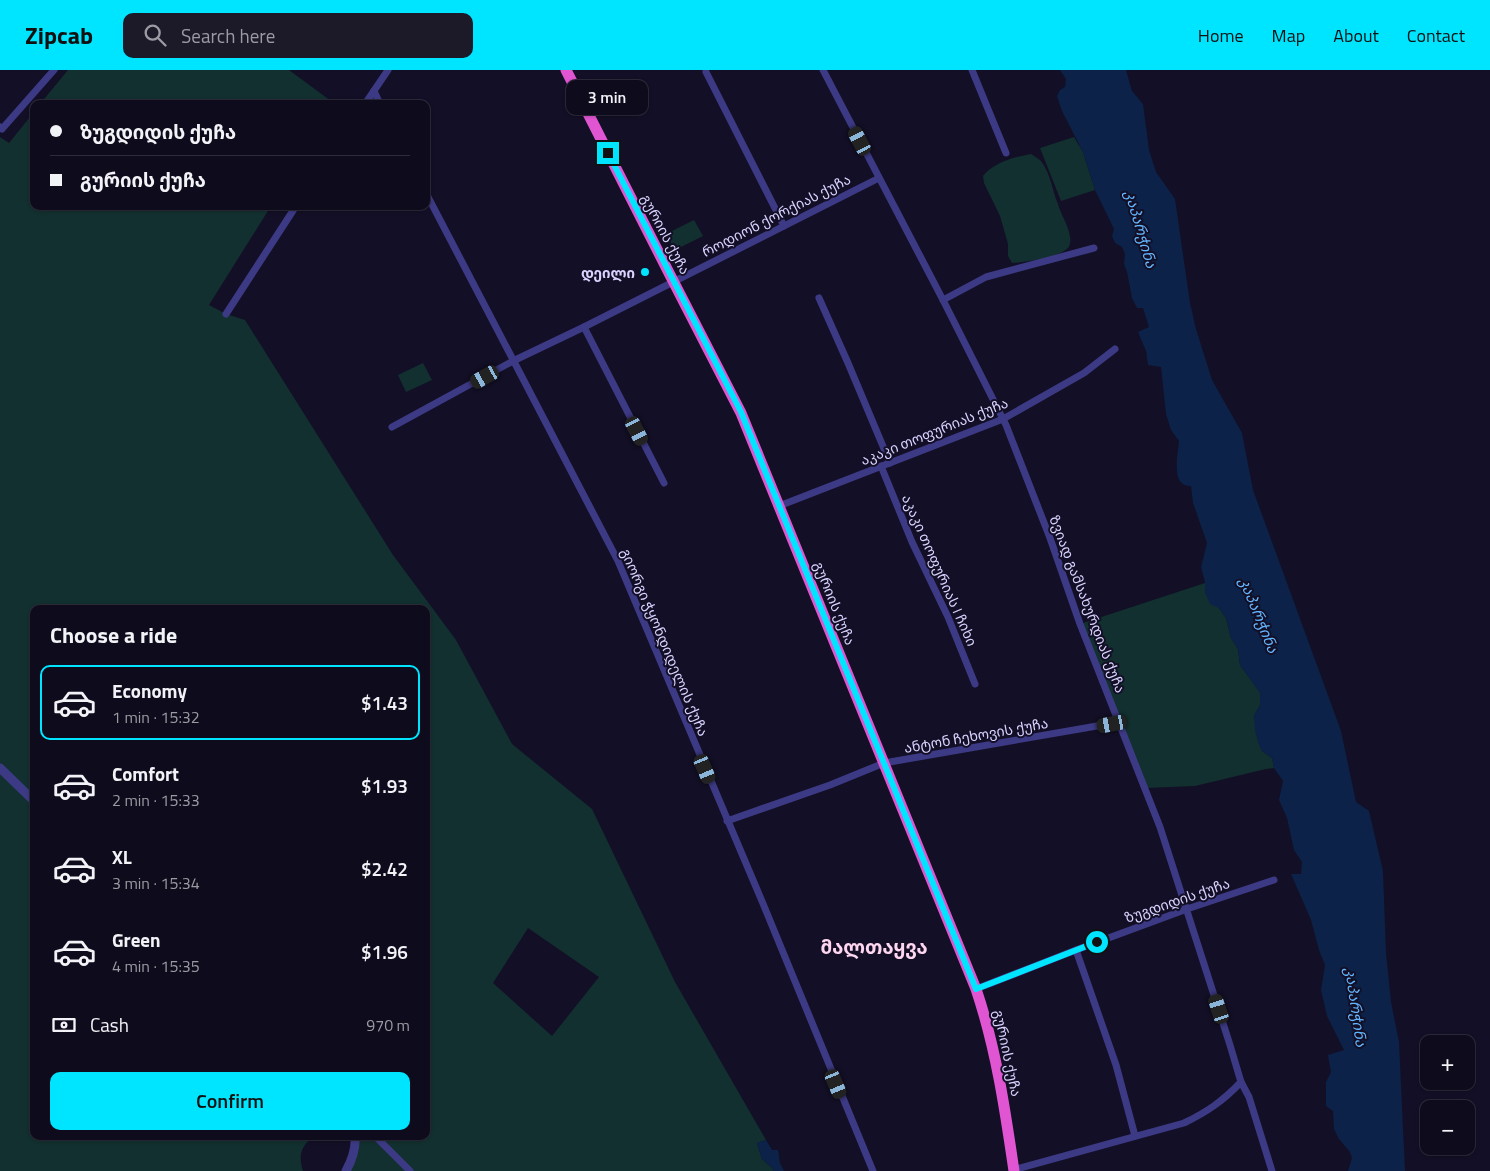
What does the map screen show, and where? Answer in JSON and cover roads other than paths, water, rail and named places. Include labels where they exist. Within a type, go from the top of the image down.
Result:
[{"type":"highway","name":"გურიის ქუჩა","points":[[566,70],[741,412],[976,989],[986,1017],[998,1068],[1012,1171]]},
{"type":"street","points":[[1,128],[54,70]]},
{"type":"street","points":[[368,100],[388,70]]},
{"type":"street","name":"ზვიად გამსახურდიას ქუჩა","points":[[823,70],[1003,419],[1050,538],[1080,624],[1160,827],[1241,1082],[1249,1097],[1272,1171]]},
{"type":"street","points":[[972,70],[1006,153]]},
{"type":"street","points":[[706,72],[784,226]]},
{"type":"street","points":[[374,91],[378,100]]},
{"type":"street","name":"როდიონ ქორქიას ქუჩა","points":[[392,427],[513,362],[879,178]]},
{"type":"street","name":"გიორგი ჭყონდიდელის ქუჩა","points":[[430,202],[618,561],[764,906],[873,1171]]},
{"type":"street","points":[[226,314],[293,210]]},
{"type":"street","points":[[943,300],[986,277],[1094,248]]},
{"type":"street","points":[[819,298],[890,463]]},
{"type":"street","points":[[584,327],[664,483]]},
{"type":"street","name":"აკაკი თოფურიას ქუჩა","points":[[779,506],[1003,419],[1084,373],[1116,348]]},
{"type":"street","name":"აკაკი თოფურიას I ჩიხი","points":[[882,466],[912,542],[948,617],[975,684]]},
{"type":"street","name":"ანტონ ჩეხოვის ქუჩა","points":[[727,821],[830,785],[884,763],[1120,722]]},
{"type":"street","points":[[0,768],[30,797]]},
{"type":"street","name":"ზუგდიდის ქუჩა","points":[[976,989],[1186,909],[1274,880]]},
{"type":"street","points":[[1076,950],[1116,1065],[1135,1136]]},
{"type":"street","points":[[1012,1171],[1184,1123],[1221,1102],[1241,1082]]},
{"type":"street","points":[[346,1171],[351,1162],[356,1140]]},
{"type":"street","points":[[379,1140],[410,1171]]},
{"type":"water","name":"კაპარჭინა","points":[[1060,70],[1126,70],[1132,91],[1143,104],[1149,150],[1156,172],[1175,199],[1190,303],[1212,380],[1242,433],[1253,490],[1341,731],[1356,802],[1369,811],[1383,871],[1386,953],[1391,1002],[1399,1042],[1405,1171],[1348,1171],[1352,1158],[1350,1152],[1339,1139],[1334,1129],[1333,1111],[1326,1106],[1326,1082],[1331,1072],[1328,1055],[1344,1050],[1327,1016],[1321,990],[1325,965],[1311,920],[1291,874],[1301,874],[1302,862],[1294,850],[1287,818],[1279,800],[1283,781],[1274,768],[1272,758],[1262,751],[1255,731],[1254,716],[1260,705],[1260,693],[1240,665],[1238,649],[1231,638],[1226,618],[1219,608],[1210,604],[1205,592],[1205,582],[1201,567],[1207,543],[1193,503],[1191,486],[1183,484],[1178,477],[1179,441],[1171,430],[1166,414],[1161,367],[1148,365],[1146,351],[1138,332],[1149,327],[1143,308],[1137,308],[1132,298],[1124,264],[1125,254],[1122,247],[1115,243],[1112,236],[1114,229],[1095,190],[1083,152],[1062,111],[1057,96],[1060,90],[1065,87],[1066,79]]},
{"type":"water","points":[[766,1140],[772,1150],[778,1150],[780,1163],[784,1171],[774,1171],[762,1159],[757,1143]]},
{"type":"place","name":"დეილი","points":[[645,272]]},
{"type":"district","name":"მალთაყვა","points":[[874,946]]}]
